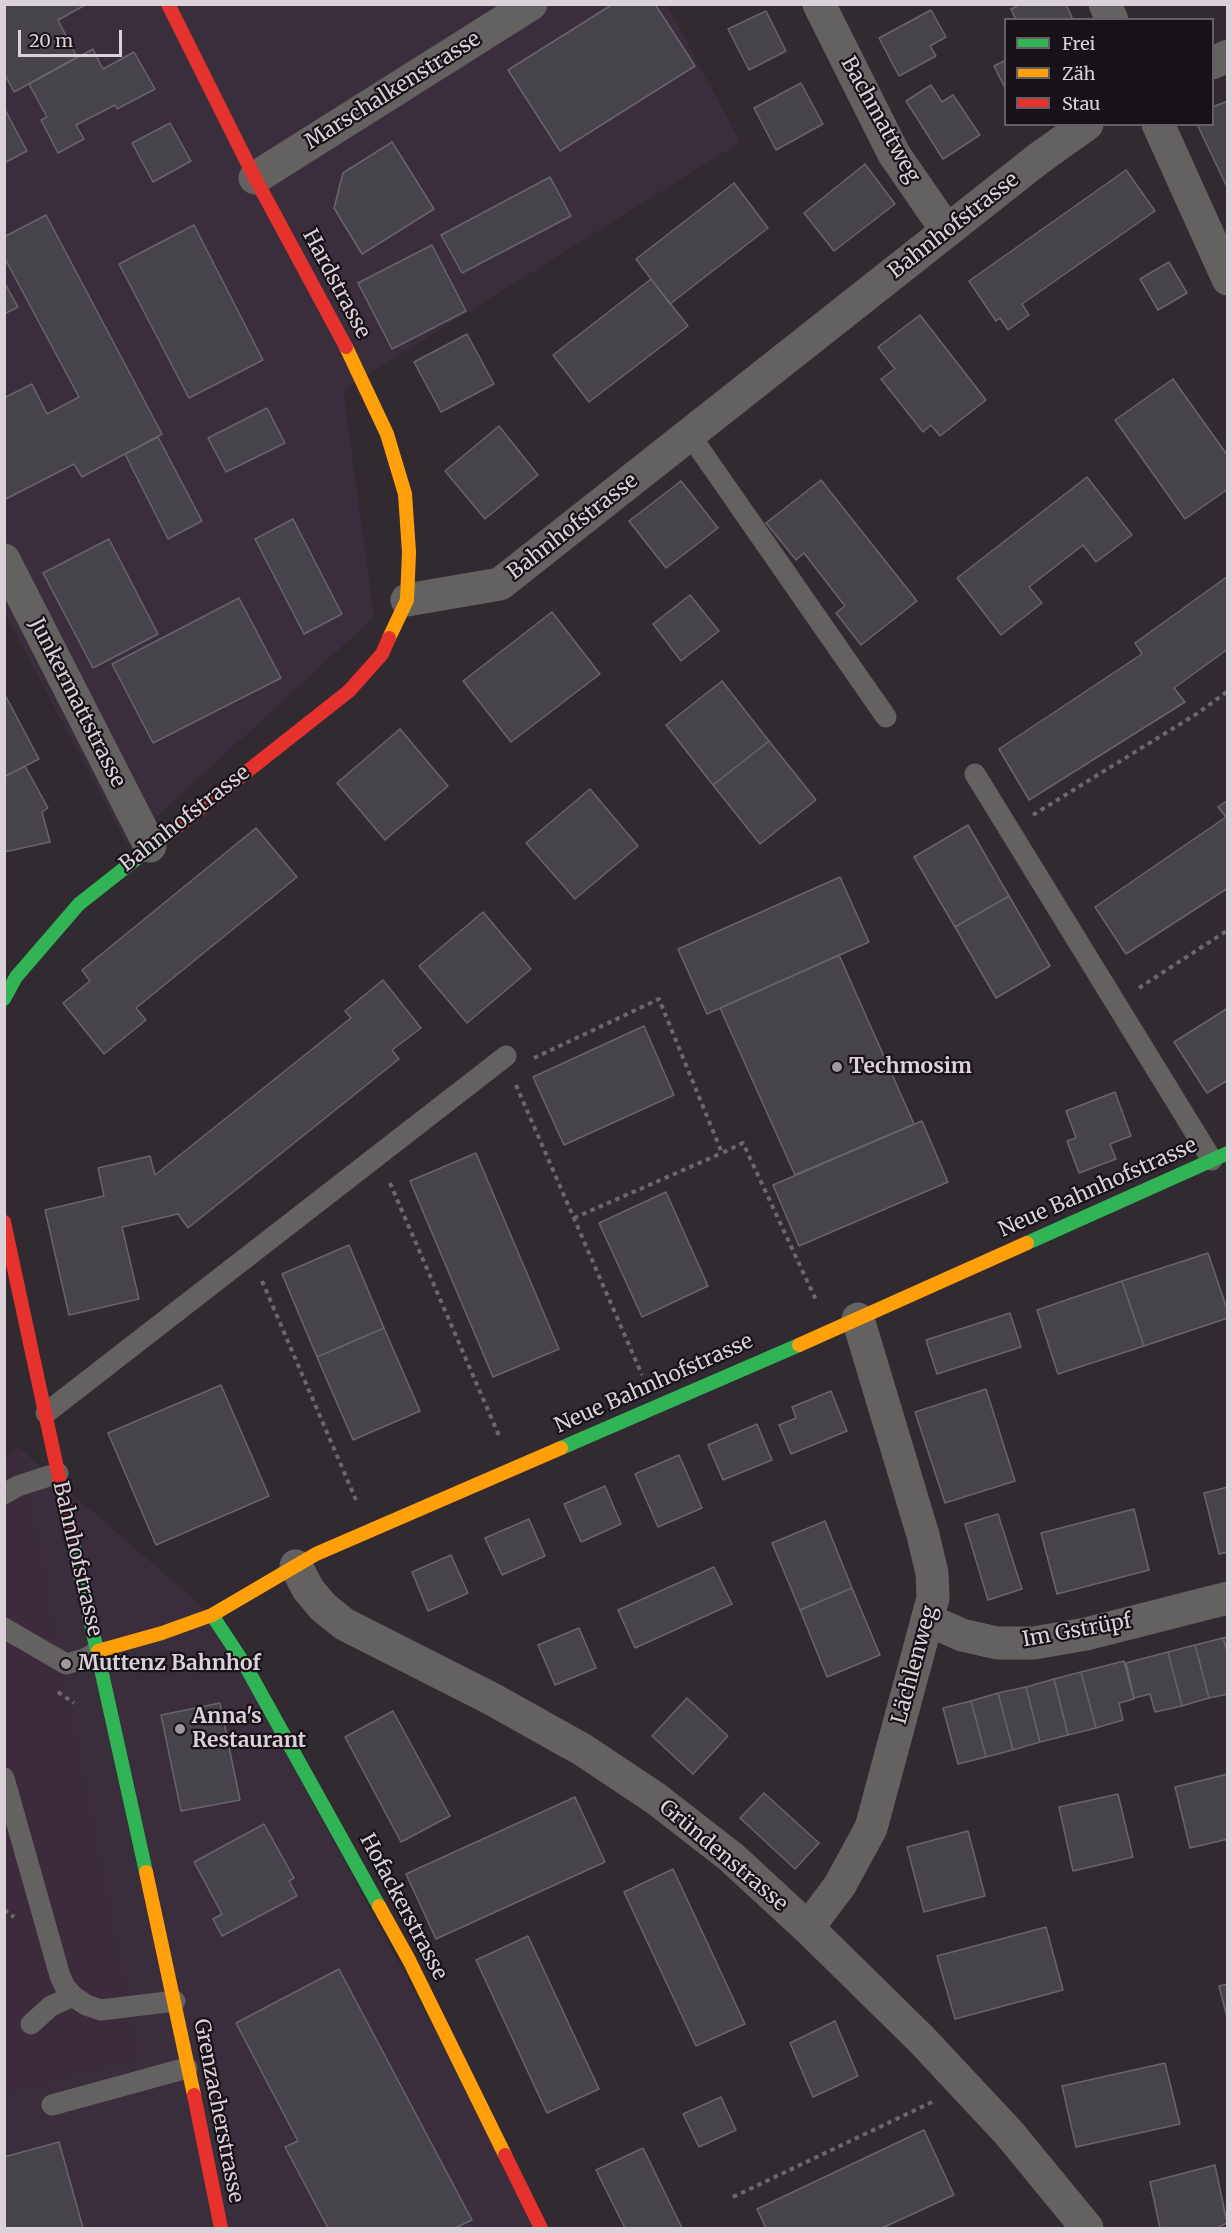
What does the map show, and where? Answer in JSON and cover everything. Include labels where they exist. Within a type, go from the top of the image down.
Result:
[{"type":"street","name":"Hardstrasse","points":[[168,4],[255,178],[341,336],[387,434],[405,494],[410,552],[407,600]]},
{"type":"street","name":"Marschalkenstrasse","points":[[255,178],[531,4]]},
{"type":"street","name":"Bachmattweg","points":[[819,4],[894,154],[947,231]]},
{"type":"street","points":[[1105,4],[1111,18]]},
{"type":"street","name":"Bahnhofstrasse","points":[[4,999],[22,970],[79,904],[349,691],[382,654],[407,600],[500,584],[1038,159],[1084,126]]},
{"type":"street","points":[[1159,126],[1227,279]]},
{"type":"street","name":"Junkermattstrasse","points":[[4,560],[150,846]]},
{"type":"street","name":"Neue Bahnhofstrasse","points":[[98,1651],[162,1633],[212,1615],[316,1554],[844,1324],[1220,1156]]},
{"type":"street","name":"Bahnhofstrasse","points":[[4,1222],[175,2001]]},
{"type":"street","name":"Lächlenweg","points":[[808,1928],[840,1885],[871,1827],[933,1598],[932,1573],[923,1535],[844,1324]]},
{"type":"street","name":"Gründenstrasse","points":[[296,1566],[308,1589],[323,1607],[345,1624],[492,1699],[583,1750],[655,1798],[731,1857],[808,1928],[922,2040],[1009,2133],[1087,2229]]},
{"type":"street","name":"Im Gstrüpf","points":[[928,1620],[962,1635],[997,1643],[1034,1643],[1086,1634],[1227,1598]]},
{"type":"street","name":"Hofackerstrasse","points":[[212,1615],[245,1665],[409,1959],[541,2229]]},
{"type":"street","name":"Grenzacherstrasse","points":[[175,2001],[220,2229]]},
{"type":"lane","points":[[690,435],[886,717]]},
{"type":"lane","points":[[975,774],[1116,1003],[1220,1156]]},
{"type":"lane","points":[[46,1413],[509,1065]]},
{"type":"lane","points":[[4,1494],[18,1486],[58,1473]]},
{"type":"lane","points":[[4,1628],[66,1664],[84,1659],[98,1651]]},
{"type":"lane","points":[[4,1778],[60,1976],[73,1996],[86,2005],[101,2010],[175,2001]]},
{"type":"lane","points":[[31,2024],[51,2006],[73,1996]]},
{"type":"lane","points":[[52,2105],[187,2068]]},
{"type":"path","points":[[1009,830],[1198,713],[1227,691]]},
{"type":"path","points":[[1116,1003],[1227,930]]},
{"type":"path","points":[[530,1061],[539,1054],[659,999],[723,1152]]},
{"type":"path","points":[[509,1065],[656,1406]]},
{"type":"path","points":[[574,1218],[743,1143],[844,1324]]},
{"type":"path","points":[[386,1174],[514,1468]]},
{"type":"path","points":[[259,1274],[369,1531]]},
{"type":"path","points":[[733,2197],[965,2086]]},
{"type":"shaded area","points":[[4,5],[667,5],[740,142],[343,390],[374,617],[127,844],[5,614]]},
{"type":"shaded area","points":[[18,1447],[137,2057],[5,2093],[4,1461]]},
{"type":"shaded area","points":[[18,1447],[212,1615],[541,2228],[5,2228],[5,2093],[137,2057]]},
{"type":"building","points":[[4,4],[87,4],[58,20],[77,57],[14,92],[4,73]]},
{"type":"building","points":[[613,4],[655,4],[695,66],[560,151],[508,70]]},
{"type":"building","points":[[1021,4],[1066,4],[1072,18],[1015,18],[1011,9]]},
{"type":"building","points":[[931,10],[946,37],[930,46],[936,56],[899,76],[879,38]]},
{"type":"building","points":[[766,11],[786,51],[749,70],[728,29]]},
{"type":"building","points":[[93,49],[103,69],[134,52],[155,89],[117,109],[115,105],[76,125],[84,139],[58,153],[41,120],[47,117],[29,84]]},
{"type":"building","points":[[1004,61],[1004,86],[994,66]]},
{"type":"building","points":[[801,83],[823,124],[776,150],[754,108]]},
{"type":"building","points":[[931,85],[942,102],[953,95],[980,135],[943,159],[906,101]]},
{"type":"building","points":[[1228,101],[1228,187],[1198,126],[1214,126],[1214,106]]},
{"type":"building","points":[[4,108],[27,151],[4,163]]},
{"type":"building","points":[[170,123],[191,161],[153,182],[132,143]]},
{"type":"building","points":[[392,142],[434,209],[362,254],[334,208],[343,173]]},
{"type":"building","points":[[865,164],[895,204],[834,251],[804,213]]},
{"type":"building","points":[[1126,170],[1155,211],[1022,304],[1029,315],[1008,330],[1000,318],[996,321],[969,281]]},
{"type":"building","points":[[550,177],[571,216],[462,273],[441,235]]},
{"type":"building","points":[[734,183],[768,228],[670,304],[636,259]]},
{"type":"building","points":[[46,215],[162,434],[82,477],[74,464],[4,500],[4,398],[32,384],[47,414],[79,397],[4,257],[4,237]]},
{"type":"building","points":[[194,225],[263,360],[189,398],[119,264]]},
{"type":"building","points":[[432,245],[466,311],[392,349],[358,283]]},
{"type":"building","points":[[1169,262],[1187,293],[1158,310],[1140,279]]},
{"type":"building","points":[[651,279],[688,326],[589,402],[553,355]]},
{"type":"building","points":[[4,282],[18,307],[4,314]]},
{"type":"building","points":[[920,315],[986,400],[940,436],[931,425],[923,432],[881,379],[895,369],[878,347]]},
{"type":"building","points":[[467,334],[494,384],[441,412],[414,362]]},
{"type":"building","points":[[1173,379],[1228,456],[1228,489],[1185,519],[1115,420]]},
{"type":"building","points":[[267,408],[285,443],[226,472],[208,438]]},
{"type":"building","points":[[499,426],[538,475],[485,519],[445,471]]},
{"type":"building","points":[[158,437],[202,521],[168,539],[125,454]]},
{"type":"building","points":[[1087,477],[1132,535],[1096,562],[1083,545],[1029,587],[1042,603],[1001,635],[957,578]]},
{"type":"building","points":[[821,480],[917,601],[861,645],[836,613],[845,606],[804,553],[796,560],[766,523]]},
{"type":"building","points":[[681,481],[718,528],[666,568],[629,521]]},
{"type":"building","points":[[293,519],[342,614],[304,634],[255,539]]},
{"type":"building","points":[[109,539],[158,634],[93,668],[43,573]]},
{"type":"building","points":[[1228,576],[1228,649],[1174,688],[1185,702],[1029,800],[999,749],[1142,654],[1135,643]]},
{"type":"building","points":[[690,595],[719,631],[681,661],[653,624]]},
{"type":"building","points":[[239,598],[281,678],[153,743],[112,664]]},
{"type":"building","points":[[552,612],[600,674],[511,742],[463,681]]},
{"type":"building","points":[[722,681],[769,741],[713,785],[666,725]]},
{"type":"building","points":[[4,693],[39,759],[4,777]]},
{"type":"building","points":[[400,729],[448,786],[385,840],[337,783]]},
{"type":"building","points":[[769,741],[816,800],[760,844],[713,785]]},
{"type":"building","points":[[25,766],[48,808],[42,812],[50,842],[4,852],[4,777]]},
{"type":"building","points":[[590,789],[638,846],[575,899],[526,843]]},
{"type":"building","points":[[1228,800],[1228,888],[1126,954],[1095,907],[1226,817],[1218,807]]},
{"type":"building","points":[[968,825],[1009,896],[955,927],[914,857]]},
{"type":"building","points":[[256,828],[297,877],[136,1008],[146,1020],[104,1054],[63,1003],[90,981],[82,970]]},
{"type":"building","points":[[840,877],[869,942],[707,1014],[678,949]]},
{"type":"building","points":[[1009,896],[1050,966],[996,998],[955,927]]},
{"type":"building","points":[[483,912],[531,969],[467,1023],[419,966]]},
{"type":"building","points":[[839,955],[914,1124],[795,1175],[720,1008]]},
{"type":"building","points":[[383,980],[421,1028],[392,1050],[399,1059],[188,1228],[178,1214],[122,1227],[139,1299],[69,1315],[45,1210],[104,1196],[98,1168],[150,1156],[155,1175],[351,1018],[345,1011]]},
{"type":"building","points":[[1228,1008],[1228,1080],[1207,1093],[1174,1042]]},
{"type":"building","points":[[644,1026],[674,1095],[564,1145],[533,1077]]},
{"type":"building","points":[[1115,1092],[1131,1136],[1110,1144],[1116,1159],[1079,1173],[1067,1141],[1076,1138],[1066,1111]]},
{"type":"building","points":[[922,1121],[948,1182],[799,1246],[773,1185]]},
{"type":"building","points":[[476,1153],[559,1349],[493,1377],[410,1181]]},
{"type":"building","points":[[666,1192],[708,1286],[642,1317],[599,1223]]},
{"type":"building","points":[[349,1245],[384,1328],[317,1357],[282,1274]]},
{"type":"building","points":[[1208,1253],[1228,1318],[1144,1346],[1122,1281]]},
{"type":"building","points":[[1122,1281],[1144,1346],[1058,1374],[1037,1310]]},
{"type":"building","points":[[1010,1313],[1021,1347],[937,1374],[926,1340]]},
{"type":"building","points":[[384,1328],[420,1411],[353,1440],[317,1357]]},
{"type":"building","points":[[221,1385],[269,1496],[156,1545],[108,1433]]},
{"type":"building","points":[[986,1389],[1015,1481],[945,1503],[915,1412]]},
{"type":"building","points":[[831,1391],[847,1431],[791,1454],[779,1425],[796,1418],[792,1407]]},
{"type":"building","points":[[757,1424],[772,1460],[723,1480],[708,1445]]},
{"type":"building","points":[[679,1455],[702,1508],[658,1527],[635,1474]]},
{"type":"building","points":[[605,1486],[621,1524],[581,1542],[564,1504]]},
{"type":"building","points":[[1228,1487],[1228,1552],[1219,1554],[1204,1493]]},
{"type":"building","points":[[1134,1509],[1149,1570],[1057,1594],[1041,1533]]},
{"type":"building","points":[[998,1514],[1022,1589],[988,1600],[965,1524]]},
{"type":"building","points":[[529,1519],[545,1556],[502,1575],[485,1538]]},
{"type":"building","points":[[825,1521],[852,1588],[800,1610],[772,1543]]},
{"type":"building","points":[[451,1555],[468,1593],[428,1611],[412,1572]]},
{"type":"building","points":[[714,1567],[732,1604],[635,1648],[618,1610]]},
{"type":"building","points":[[852,1588],[880,1655],[827,1677],[800,1610]]},
{"type":"building","points":[[579,1628],[596,1668],[555,1685],[538,1645]]},
{"type":"building","points":[[1228,1637],[1228,1655],[1223,1638]]},
{"type":"building","points":[[1223,1638],[1228,1655],[1228,1694],[1209,1698],[1195,1645]]},
{"type":"building","points":[[1195,1645],[1209,1698],[1182,1706],[1168,1652]]},
{"type":"building","points":[[1168,1652],[1182,1706],[1155,1712],[1150,1694],[1134,1698],[1126,1663]]},
{"type":"building","points":[[1124,1661],[1134,1699],[1119,1703],[1123,1720],[1096,1728],[1081,1672]]},
{"type":"building","points":[[1081,1672],[1096,1728],[1068,1735],[1054,1679]]},
{"type":"building","points":[[1054,1679],[1068,1735],[1040,1742],[1026,1687]]},
{"type":"building","points":[[1026,1687],[1040,1742],[1013,1750],[998,1693]]},
{"type":"building","points":[[998,1693],[1013,1750],[986,1757],[971,1701]]},
{"type":"building","points":[[687,1698],[728,1736],[693,1774],[652,1736]]},
{"type":"building","points":[[971,1701],[986,1757],[958,1764],[943,1708]]},
{"type":"building","points":[[220,1703],[240,1800],[181,1811],[161,1715]]},
{"type":"building","points":[[393,1711],[450,1816],[401,1842],[345,1737]]},
{"type":"building","points":[[1228,1774],[1228,1839],[1190,1848],[1175,1787]]},
{"type":"building","points":[[764,1793],[819,1843],[795,1869],[740,1818]]},
{"type":"building","points":[[1118,1794],[1133,1857],[1073,1871],[1059,1807]]},
{"type":"building","points":[[575,1797],[605,1862],[436,1939],[406,1874]]},
{"type":"building","points":[[264,1824],[294,1878],[289,1881],[297,1896],[222,1936],[213,1919],[222,1914],[194,1862]]},
{"type":"building","points":[[968,1831],[985,1896],[924,1912],[907,1847]]},
{"type":"building","points":[[673,1869],[745,2024],[696,2046],[624,1892]]},
{"type":"building","points":[[1046,1927],[1063,1990],[955,2019],[937,1956]]},
{"type":"building","points":[[528,1936],[599,2089],[547,2113],[476,1960]]},
{"type":"building","points":[[339,1969],[472,2220],[455,2228],[328,2228],[285,2147],[298,2141],[236,2023]]},
{"type":"building","points":[[1228,1984],[1228,2021],[1219,1986]]},
{"type":"building","points":[[835,2021],[858,2076],[813,2097],[790,2043]]},
{"type":"building","points":[[1165,2063],[1180,2124],[1076,2147],[1062,2086]]},
{"type":"building","points":[[721,2097],[736,2130],[699,2147],[683,2114]]},
{"type":"building","points":[[924,2130],[954,2195],[882,2228],[766,2228],[757,2209]]},
{"type":"building","points":[[59,2142],[83,2228],[4,2228],[4,2157]]},
{"type":"building","points":[[643,2148],[682,2228],[625,2228],[596,2170]]},
{"type":"building","points":[[1215,2165],[1227,2223],[1217,2228],[1160,2228],[1150,2182]]},
{"type":"traffic: fast","points":[[4,999],[16,977],[79,904],[178,826]]},
{"type":"traffic: fast","points":[[1027,1243],[1228,1153]]},
{"type":"traffic: fast","points":[[561,1448],[799,1345]]},
{"type":"traffic: fast","points":[[72,1538],[146,1872]]},
{"type":"traffic: fast","points":[[212,1615],[245,1665],[379,1906]]},
{"type":"traffic: slow","points":[[346,347],[387,434],[405,494],[409,552],[407,600],[389,638]]},
{"type":"traffic: slow","points":[[799,1345],[1027,1243]]},
{"type":"traffic: slow","points":[[98,1651],[162,1633],[212,1615],[316,1554],[561,1448]]},
{"type":"traffic: slow","points":[[146,1872],[194,2095]]},
{"type":"traffic: slow","points":[[379,1906],[409,1960],[505,2155]]},
{"type":"traffic: jam","points":[[168,4],[255,178],[346,347]]},
{"type":"traffic: jam","points":[[178,826],[349,691],[382,654],[389,638]]},
{"type":"traffic: jam","points":[[4,1222],[72,1538]]},
{"type":"traffic: jam","points":[[194,2095],[221,2228]]},
{"type":"traffic: jam","points":[[505,2155],[541,2228]]},
{"type":"place","name":"Techmosim","points":[[837,1067]]},
{"type":"place","name":"Muttenz Bahnhof","points":[[66,1664]]},
{"type":"place","name":"Anna's Restaurant","points":[[180,1729]]}]
